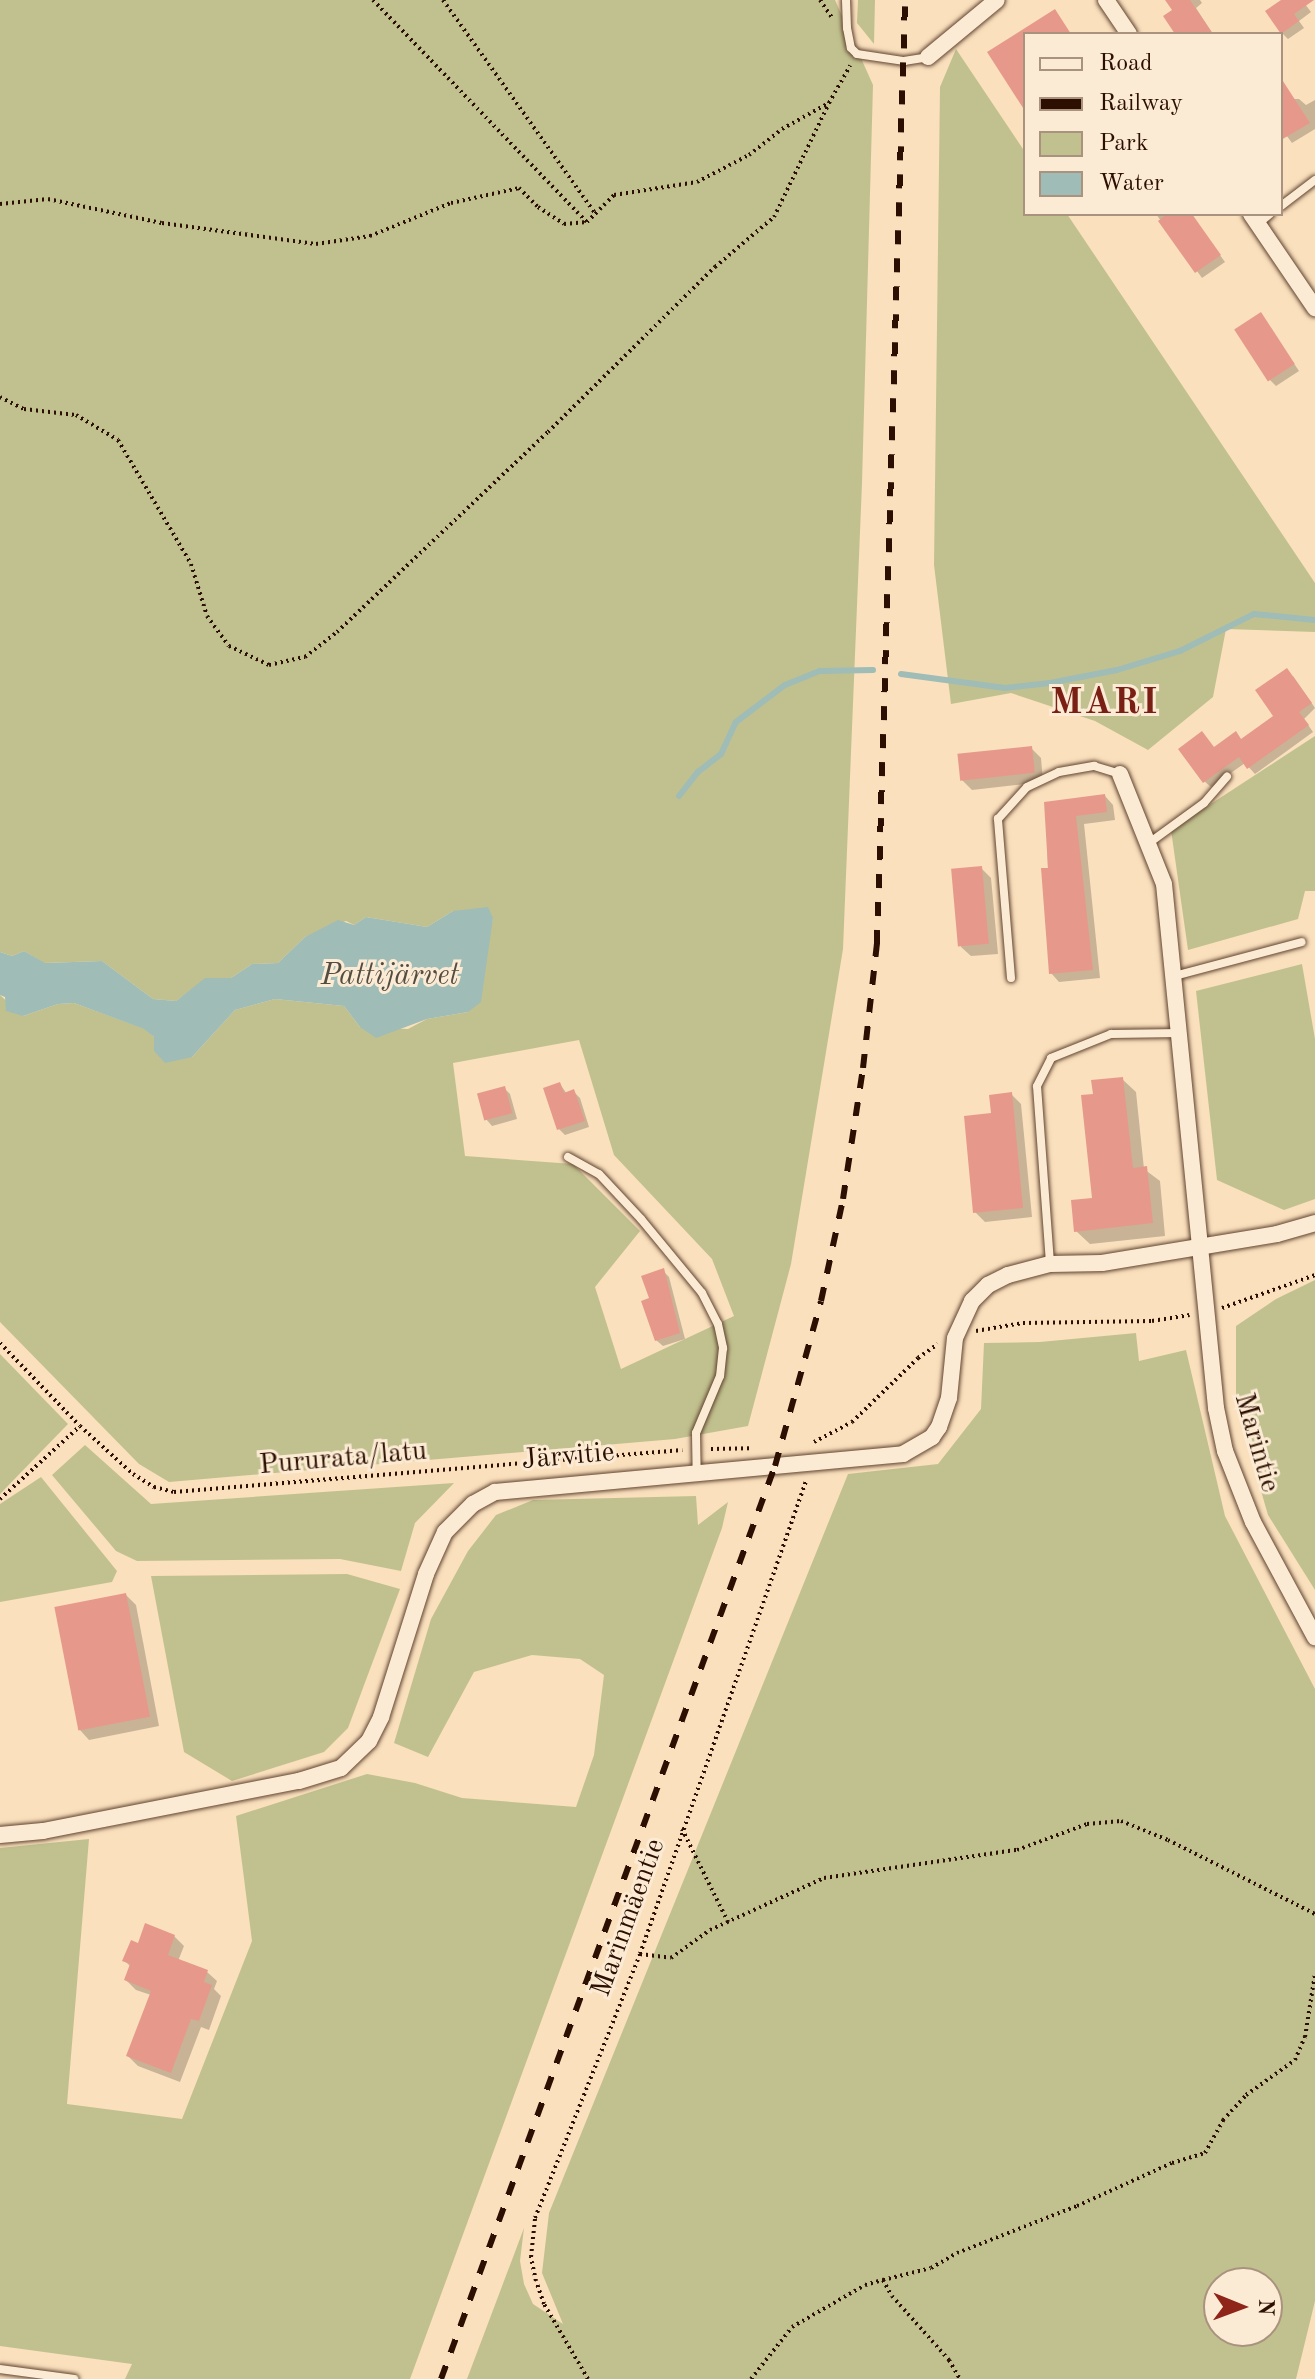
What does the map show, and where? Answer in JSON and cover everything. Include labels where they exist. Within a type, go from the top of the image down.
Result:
[{"type":"street","points":[[928,57],[997,0]]},
{"type":"street","points":[[1106,0],[1128,32]]},
{"type":"street","points":[[1260,217],[1315,308]]},
{"type":"street","name":"Marintie","points":[[1120,774],[1164,884],[1181,1033],[1205,1312],[1216,1408],[1225,1451],[1253,1522],[1315,1637]]},
{"type":"street","name":"Järvitie","points":[[0,1835],[43,1831],[284,1784],[341,1768],[369,1741],[381,1717],[435,1549],[445,1532],[473,1504],[512,1488],[903,1454],[932,1437],[949,1398],[955,1338],[972,1301],[988,1285],[1008,1275],[1050,1264],[1102,1263],[1277,1234],[1315,1223]]},
{"type":"lane","points":[[846,0],[851,48],[857,54],[904,61],[928,57]]},
{"type":"lane","points":[[1283,204],[1315,180]]},
{"type":"lane","points":[[1011,978],[998,819],[1027,787],[1059,772],[1094,766],[1120,774]]},
{"type":"lane","points":[[1148,844],[1204,803],[1227,777]]},
{"type":"lane","points":[[1174,976],[1302,942]]},
{"type":"lane","points":[[1050,1264],[1037,1086],[1051,1058],[1111,1034],[1181,1033]]},
{"type":"lane","points":[[568,1157],[599,1174],[641,1219],[702,1293],[718,1324],[723,1348],[720,1376],[696,1433],[697,1472]]},
{"type":"lane","points":[[0,2369],[74,2379]]},
{"type":"path","points":[[373,0],[587,222]]},
{"type":"path","points":[[443,0],[595,214]]},
{"type":"path","points":[[0,397],[24,409],[76,415],[118,440],[191,564],[207,616],[229,646],[269,665],[305,657],[337,632],[525,454],[715,267],[774,217],[829,103],[857,54]]},
{"type":"path","points":[[0,204],[48,199],[162,223],[316,244],[370,236],[451,203],[519,188],[538,207],[564,224],[587,222],[614,195],[697,182],[749,155],[809,111],[829,103]]},
{"type":"path","points":[[810,1443],[839,1432],[918,1358],[955,1338],[1007,1324],[1152,1321],[1205,1312],[1258,1298],[1315,1275]]},
{"type":"path","name":"Pururata/latu","points":[[0,1343],[80,1426],[133,1474],[154,1487],[174,1492],[697,1449],[758,1448]]},
{"type":"path","points":[[0,1499],[80,1426]]},
{"type":"path","name":"Marinmäentie","points":[[588,2379],[544,2304],[531,2257],[535,2218],[640,1954],[812,1464]]},
{"type":"path","points":[[640,1954],[671,1958],[728,1922],[824,1878],[1017,1850],[1087,1824],[1121,1821],[1168,1840],[1315,1914]]},
{"type":"path","points":[[682,1829],[728,1922]]},
{"type":"path","points":[[751,2379],[792,2327],[865,2285],[931,2268],[957,2253],[1077,2206],[1172,2163],[1205,2153],[1223,2120],[1246,2095],[1295,2060],[1305,2037],[1315,1974]]},
{"type":"path","points":[[883,2280],[960,2379]]},
{"type":"green space","points":[[0,0],[835,0],[873,85],[862,483],[843,949],[791,1264],[748,1426],[675,1439],[169,1482],[139,1464],[0,1322],[0,995],[23,1016],[58,1004],[74,1003],[145,1029],[154,1037],[154,1051],[192,1057],[235,1010],[275,999],[344,1006],[360,1027],[408,1029],[427,1019],[468,1012],[493,918],[453,911],[427,927],[366,917],[354,925],[346,921],[305,937],[278,963],[252,964],[231,978],[205,979],[176,1001],[153,999],[102,961],[44,963],[24,951],[12,956],[0,952]],"holes":[[[579,1040],[614,1155],[712,1259],[734,1316],[621,1369],[595,1287],[640,1231],[573,1164],[465,1156],[453,1063]]]},
{"type":"green space","points":[[858,0],[875,0],[874,44],[857,23]]},
{"type":"green space","points":[[956,49],[1023,149],[1023,216],[1068,216],[1315,583],[1315,632],[1226,629],[1213,697],[1148,750],[1095,721],[1011,693],[951,704],[934,565],[940,87]]},
{"type":"green space","points":[[1315,736],[1315,891],[1305,891],[1298,919],[1188,950],[1171,830]]},
{"type":"green space","points":[[1302,964],[1315,1039],[1315,1199],[1284,1210],[1217,1180],[1196,991]]},
{"type":"green space","points":[[1315,1280],[1315,1590],[1268,1515],[1236,1405],[1236,1326],[1276,1299]]},
{"type":"green space","points":[[1136,1333],[1139,1361],[1186,1350],[1225,1516],[1315,1689],[1315,2301],[1296,2379],[467,2379],[524,2228],[520,2261],[524,2284],[533,2304],[563,2324],[542,2273],[549,2213],[848,1474],[938,1464],[981,1409],[984,1343],[1040,1342]]},
{"type":"green space","points":[[0,1354],[68,1424],[0,1494]]},
{"type":"green space","points":[[85,1445],[151,1504],[454,1483],[415,1523],[401,1571],[340,1559],[137,1561],[116,1551],[52,1475]]},
{"type":"green space","points":[[41,1477],[117,1571],[112,1582],[0,1602],[0,1504]]},
{"type":"green space","points":[[696,1496],[698,1525],[728,1502],[722,1528],[410,2379],[125,2379],[132,2364],[0,2346],[0,1848],[89,1839],[67,2104],[182,2119],[252,1941],[236,1816],[367,1774],[415,1783],[462,1798],[576,1807],[594,1755],[604,1675],[580,1659],[532,1655],[474,1672],[428,1757],[394,1743],[431,1619],[468,1551],[496,1515],[533,1500]]},
{"type":"green space","points":[[347,1574],[400,1589],[348,1728],[324,1752],[232,1781],[184,1752],[151,1576]]},
{"type":"water","name":"Pattijärvet","points":[[488,907],[493,918],[481,1002],[468,1012],[427,1019],[376,1038],[360,1027],[344,1006],[275,999],[235,1010],[192,1057],[165,1063],[154,1051],[154,1037],[144,1029],[74,1003],[58,1004],[23,1016],[6,1011],[5,997],[0,995],[0,952],[12,956],[24,951],[45,963],[102,961],[153,999],[176,1001],[205,978],[231,978],[252,964],[278,963],[305,937],[338,920],[354,925],[366,917],[427,927],[453,911]]},
{"type":"building","points":[[1165,0],[1190,0],[1212,32],[1174,32],[1163,16],[1172,10]]},
{"type":"building","points":[[1281,0],[1314,0],[1294,14],[1299,21],[1283,33],[1265,11]]},
{"type":"building","points":[[1055,9],[1070,32],[1023,32],[1023,108],[987,52]]},
{"type":"building","points":[[1283,81],[1310,123],[1283,139]]},
{"type":"building","points":[[1164,216],[1193,216],[1221,255],[1195,273],[1158,221]]},
{"type":"building","points":[[1261,312],[1295,364],[1268,381],[1234,329]]},
{"type":"building","points":[[1287,668],[1312,703],[1299,712],[1309,725],[1247,769],[1239,757],[1203,783],[1178,749],[1202,731],[1214,747],[1236,731],[1241,739],[1273,716],[1255,690]]},
{"type":"building","points":[[1032,746],[1035,773],[960,781],[957,754]]},
{"type":"building","points":[[1105,794],[1107,812],[1076,816],[1093,970],[1049,974],[1041,868],[1048,868],[1044,802]]},
{"type":"building","points":[[982,866],[989,944],[958,946],[951,869]]},
{"type":"building","points":[[1123,1077],[1133,1168],[1147,1166],[1153,1223],[1074,1232],[1071,1200],[1092,1198],[1081,1095],[1093,1094],[1091,1080]]},
{"type":"building","points":[[560,1082],[564,1093],[574,1089],[585,1121],[557,1130],[543,1088]]},
{"type":"building","points":[[505,1086],[512,1113],[484,1121],[477,1094]]},
{"type":"building","points":[[1012,1092],[1023,1208],[973,1213],[964,1116],[991,1113],[989,1095]]},
{"type":"building","points":[[664,1268],[680,1333],[655,1341],[641,1301],[649,1298],[641,1276]]},
{"type":"building","points":[[126,1593],[150,1717],[78,1731],[54,1607]]},
{"type":"building","points":[[145,1923],[175,1935],[168,1955],[208,1970],[204,1982],[212,1985],[199,2021],[191,2019],[171,2073],[126,2056],[151,1991],[124,1980],[130,1964],[122,1961],[131,1940],[138,1943]]},
{"type":"waterway","points":[[901,674],[1005,688],[1050,683],[1117,670],[1180,651],[1254,614],[1315,620]]},
{"type":"waterway","points":[[679,796],[698,772],[721,754],[736,722],[785,685],[820,671],[873,670]]},
{"type":"railway","points":[[441,2379],[775,1466],[821,1301],[843,1199],[863,1068],[877,944],[905,0]]},
{"type":"district","name":"MARI","points":[[1105,705]]}]
